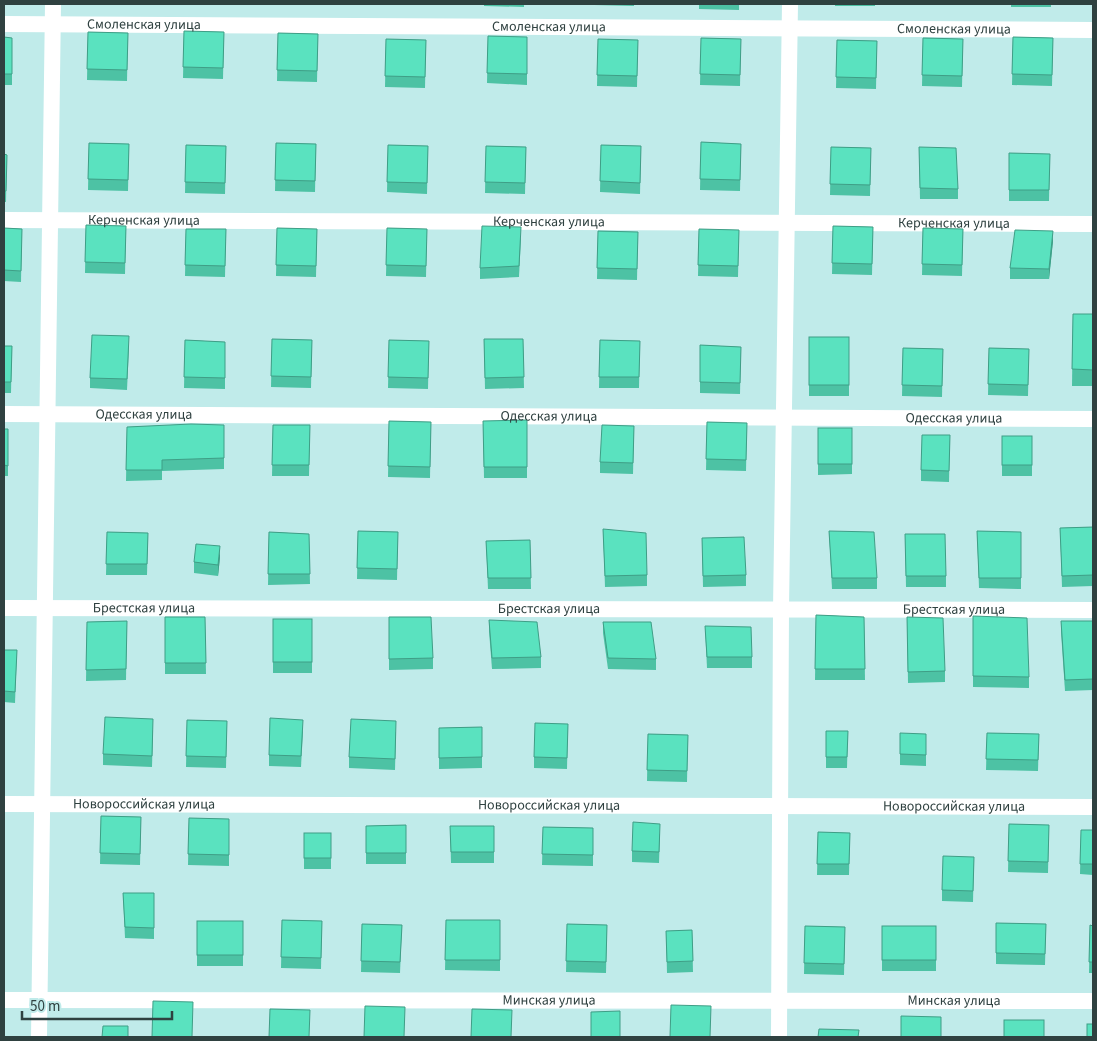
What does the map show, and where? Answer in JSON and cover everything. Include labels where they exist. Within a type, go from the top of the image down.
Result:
[{"type":"street","points":[[39,1037],[53,4]]},
{"type":"street","points":[[779,1037],[783,418],[790,4]]},
{"type":"street","name":"Смоленская улица","points":[[4,24],[1093,30]]},
{"type":"street","name":"Керченская улица","points":[[4,220],[1093,224]]},
{"type":"street","name":"Одесская улица","points":[[4,414],[1093,419]]},
{"type":"street","name":"Брестская улица","points":[[4,608],[45,610],[1093,610]]},
{"type":"street","name":"Новороссийская улица","points":[[4,804],[1093,807]]},
{"type":"street","name":"Минская улица","points":[[4,1000],[1093,1001]]},
{"type":"building","points":[[184,31],[224,32],[223,68],[183,67]]},
{"type":"building","points":[[88,32],[128,33],[127,70],[87,69]]},
{"type":"building","points":[[278,33],[318,34],[317,71],[277,70]]},
{"type":"building","points":[[488,36],[527,37],[527,74],[487,73]]},
{"type":"building","points":[[4,37],[12,38],[12,74],[4,74]]},
{"type":"building","points":[[1013,37],[1053,38],[1052,75],[1012,74]]},
{"type":"building","points":[[701,38],[741,39],[740,75],[700,74]]},
{"type":"building","points":[[923,38],[963,39],[962,76],[922,75]]},
{"type":"building","points":[[386,39],[426,40],[425,77],[385,76]]},
{"type":"building","points":[[598,39],[638,40],[637,76],[597,75]]},
{"type":"building","points":[[837,40],[877,41],[876,78],[836,77]]},
{"type":"building","points":[[701,142],[741,144],[740,180],[700,179]]},
{"type":"building","points":[[89,143],[129,144],[128,180],[88,179]]},
{"type":"building","points":[[276,143],[316,144],[315,181],[275,180]]},
{"type":"building","points":[[186,145],[226,146],[225,183],[185,182]]},
{"type":"building","points":[[388,145],[428,146],[427,183],[387,182]]},
{"type":"building","points":[[601,145],[641,146],[640,183],[600,181]]},
{"type":"building","points":[[486,146],[526,147],[525,183],[485,182]]},
{"type":"building","points":[[831,147],[871,148],[870,185],[830,184]]},
{"type":"building","points":[[919,147],[956,148],[958,189],[920,188]]},
{"type":"building","points":[[1009,153],[1050,154],[1049,190],[1009,190]]},
{"type":"building","points":[[4,154],[7,155],[6,191],[4,191]]},
{"type":"building","points":[[86,225],[126,226],[125,263],[85,262]]},
{"type":"building","points":[[482,226],[521,227],[519,266],[480,268]]},
{"type":"building","points":[[833,226],[873,227],[872,264],[832,263]]},
{"type":"building","points":[[4,228],[22,229],[21,271],[4,270]]},
{"type":"building","points":[[277,228],[317,229],[316,266],[276,265]]},
{"type":"building","points":[[387,228],[427,229],[426,266],[386,265]]},
{"type":"building","points":[[923,228],[963,229],[962,265],[922,264]]},
{"type":"building","points":[[186,229],[226,229],[225,266],[185,265]]},
{"type":"building","points":[[699,229],[739,230],[738,266],[698,265]]},
{"type":"building","points":[[1015,230],[1053,231],[1049,269],[1010,268]]},
{"type":"building","points":[[598,231],[638,232],[637,269],[597,268]]},
{"type":"building","points":[[1073,314],[1093,314],[1093,370],[1072,369]]},
{"type":"building","points":[[92,335],[129,336],[127,379],[90,378]]},
{"type":"building","points":[[809,337],[849,337],[849,385],[809,385]]},
{"type":"building","points":[[272,339],[312,340],[311,377],[271,376]]},
{"type":"building","points":[[484,339],[523,339],[524,377],[485,378]]},
{"type":"building","points":[[185,340],[225,342],[225,378],[184,377]]},
{"type":"building","points":[[389,340],[429,341],[428,378],[388,377]]},
{"type":"building","points":[[600,340],[640,341],[639,377],[599,377]]},
{"type":"building","points":[[700,345],[741,347],[740,383],[700,382]]},
{"type":"building","points":[[4,346],[12,346],[11,382],[4,382]]},
{"type":"building","points":[[903,348],[943,349],[942,386],[902,385]]},
{"type":"building","points":[[989,348],[1029,349],[1028,385],[988,384]]},
{"type":"building","points":[[527,420],[527,467],[484,467],[483,421]]},
{"type":"building","points":[[389,421],[431,422],[430,467],[388,466]]},
{"type":"building","points":[[707,422],[747,423],[746,460],[706,459]]},
{"type":"building","points":[[191,424],[224,425],[224,458],[162,460],[162,470],[126,470],[127,427]]},
{"type":"building","points":[[273,425],[310,425],[309,465],[272,465]]},
{"type":"building","points":[[602,425],[634,426],[633,463],[600,462]]},
{"type":"building","points":[[818,428],[852,428],[852,464],[818,464]]},
{"type":"building","points":[[4,429],[8,429],[8,466],[4,465]]},
{"type":"building","points":[[922,435],[950,435],[949,471],[921,470]]},
{"type":"building","points":[[1002,436],[1032,436],[1032,465],[1002,465]]},
{"type":"building","points":[[1093,527],[1093,575],[1062,576],[1060,528]]},
{"type":"building","points":[[603,529],[646,533],[647,575],[605,576]]},
{"type":"building","points":[[358,531],[398,532],[397,569],[357,568]]},
{"type":"building","points":[[829,531],[874,532],[877,578],[832,578]]},
{"type":"building","points":[[977,531],[1021,532],[1021,578],[979,578]]},
{"type":"building","points":[[107,532],[148,533],[147,564],[106,564]]},
{"type":"building","points":[[269,532],[309,534],[310,574],[268,574]]},
{"type":"building","points":[[905,534],[945,534],[946,576],[906,576]]},
{"type":"building","points":[[744,537],[746,575],[703,576],[702,538]]},
{"type":"building","points":[[530,540],[531,578],[488,578],[486,541]]},
{"type":"building","points":[[196,544],[220,546],[218,565],[194,562]]},
{"type":"building","points":[[816,615],[864,617],[865,669],[815,669]]},
{"type":"building","points":[[973,616],[1027,618],[1029,677],[973,676]]},
{"type":"building","points":[[165,617],[205,617],[206,663],[165,663]]},
{"type":"building","points":[[389,617],[431,617],[433,658],[389,659]]},
{"type":"building","points":[[907,617],[943,618],[945,671],[908,672]]},
{"type":"building","points":[[273,619],[312,619],[312,662],[273,662]]},
{"type":"building","points":[[489,620],[537,622],[541,657],[492,658]]},
{"type":"building","points":[[127,621],[126,669],[86,670],[87,622]]},
{"type":"building","points":[[1061,621],[1093,621],[1093,679],[1065,680]]},
{"type":"building","points":[[603,622],[651,622],[656,659],[608,658]]},
{"type":"building","points":[[705,626],[751,627],[752,657],[707,657]]},
{"type":"building","points":[[4,650],[17,650],[15,692],[4,691]]},
{"type":"building","points":[[105,717],[153,719],[152,756],[103,754]]},
{"type":"building","points":[[270,718],[303,720],[301,756],[269,755]]},
{"type":"building","points":[[351,719],[396,721],[395,759],[349,757]]},
{"type":"building","points":[[187,720],[227,721],[226,757],[186,756]]},
{"type":"building","points":[[535,723],[568,724],[567,758],[534,757]]},
{"type":"building","points":[[482,727],[482,757],[439,758],[439,728]]},
{"type":"building","points":[[826,731],[848,731],[847,757],[826,757]]},
{"type":"building","points":[[900,733],[926,734],[926,755],[900,754]]},
{"type":"building","points":[[987,733],[1039,734],[1038,760],[986,759]]},
{"type":"building","points":[[648,734],[688,735],[687,771],[647,770]]},
{"type":"building","points":[[101,816],[141,817],[140,854],[100,853]]},
{"type":"building","points":[[189,818],[229,819],[229,855],[188,854]]},
{"type":"building","points":[[633,822],[660,824],[659,852],[632,851]]},
{"type":"building","points":[[1009,824],[1049,825],[1048,862],[1008,861]]},
{"type":"building","points":[[406,825],[406,853],[366,853],[366,826]]},
{"type":"building","points":[[450,826],[494,826],[494,852],[451,852]]},
{"type":"building","points":[[543,827],[593,828],[593,855],[542,854]]},
{"type":"building","points":[[1081,830],[1093,830],[1093,864],[1080,864]]},
{"type":"building","points":[[818,832],[850,833],[849,864],[817,864]]},
{"type":"building","points":[[304,833],[331,833],[331,858],[304,858]]},
{"type":"building","points":[[943,856],[974,857],[973,891],[942,890]]},
{"type":"building","points":[[123,893],[154,893],[154,928],[125,927]]},
{"type":"building","points":[[282,920],[322,921],[321,958],[281,957]]},
{"type":"building","points":[[446,920],[500,920],[500,960],[445,960]]},
{"type":"building","points":[[197,921],[243,921],[243,955],[197,955]]},
{"type":"building","points":[[996,923],[1046,924],[1045,954],[996,953]]},
{"type":"building","points":[[362,924],[402,925],[400,962],[361,961]]},
{"type":"building","points":[[567,924],[607,925],[606,962],[566,961]]},
{"type":"building","points":[[1090,925],[1093,926],[1093,962],[1089,962]]},
{"type":"building","points":[[805,926],[845,927],[844,964],[804,963]]},
{"type":"building","points":[[882,926],[936,926],[936,960],[882,960]]},
{"type":"building","points":[[692,930],[693,961],[667,962],[666,931]]},
{"type":"building","points":[[153,1001],[193,1002],[192,1037],[152,1037]]},
{"type":"building","points":[[671,1005],[711,1006],[710,1037],[670,1037]]},
{"type":"building","points":[[365,1006],[405,1007],[404,1037],[364,1037]]},
{"type":"building","points":[[270,1009],[310,1010],[309,1037],[269,1037]]},
{"type":"building","points":[[472,1009],[512,1010],[511,1037],[471,1037]]},
{"type":"building","points":[[620,1011],[620,1037],[591,1037],[591,1012]]},
{"type":"building","points":[[901,1016],[941,1017],[941,1037],[901,1037]]},
{"type":"building","points":[[1004,1020],[1044,1020],[1044,1037],[1004,1037]]},
{"type":"building","points":[[1087,1024],[1093,1024],[1093,1037],[1087,1037]]},
{"type":"building","points":[[103,1026],[128,1026],[128,1037],[102,1037]]},
{"type":"building","points":[[819,1029],[859,1030],[858,1037],[818,1037]]}]
